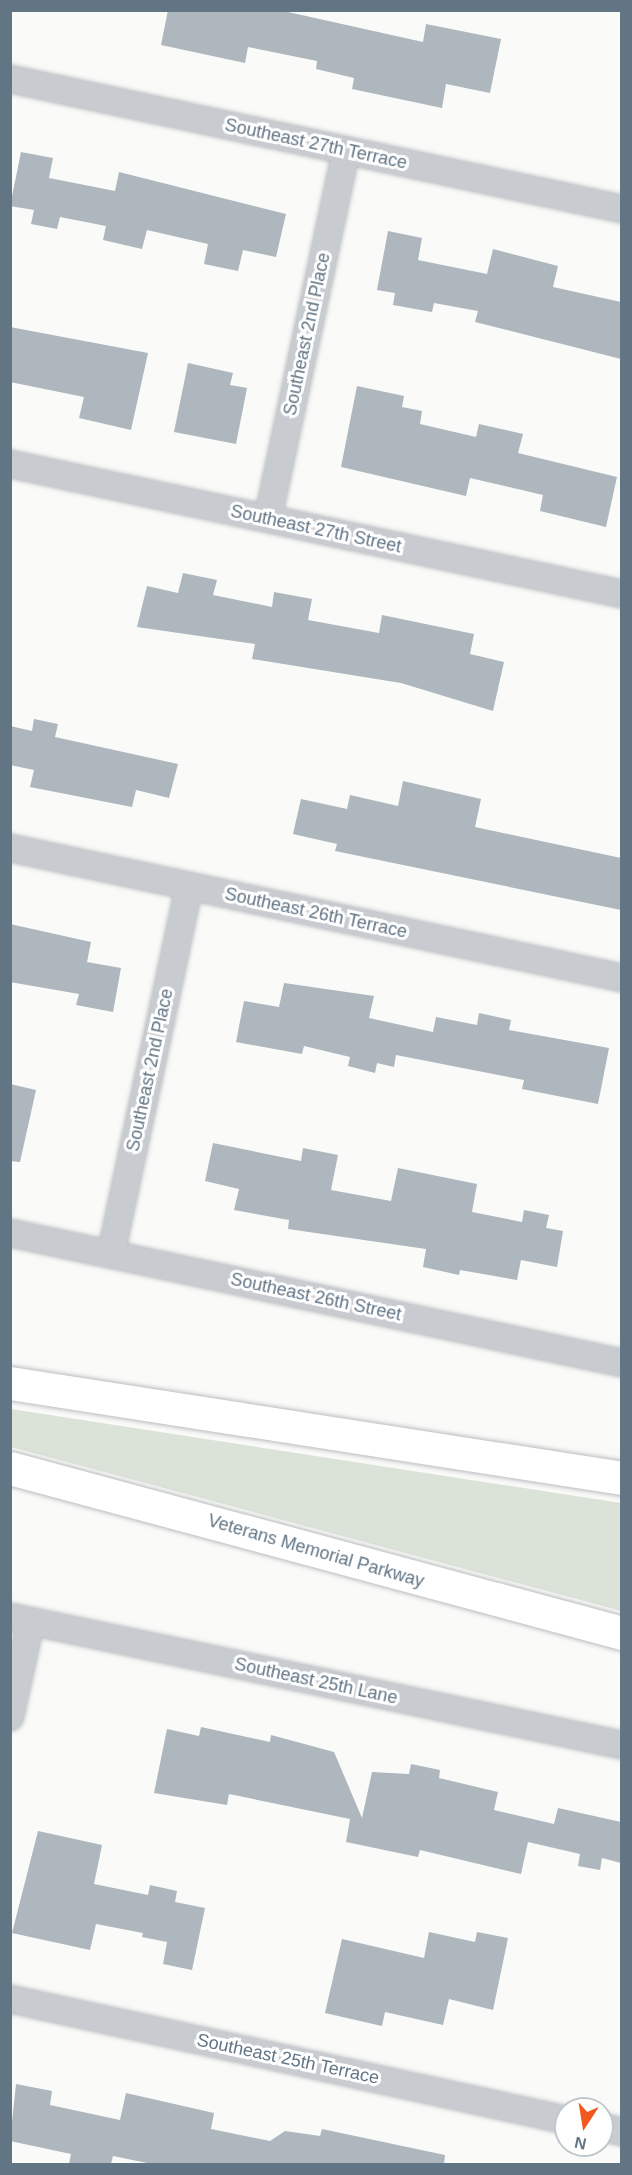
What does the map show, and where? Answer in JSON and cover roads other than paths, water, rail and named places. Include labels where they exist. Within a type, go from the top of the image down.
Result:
[{"type":"highway","points":[[10,1383],[621,1478]]},
{"type":"highway","name":"Veterans Memorial Parkway","points":[[10,1468],[621,1634]]},
{"type":"street","name":"Southeast 27th Terrace","points":[[10,80],[621,209]]},
{"type":"street","name":"Southeast 2nd Place","points":[[268,518],[346,151]]},
{"type":"street","name":"Southeast 27th Street","points":[[10,464],[621,594]]},
{"type":"street","name":"Southeast 26th Terrace","points":[[10,848],[621,978]]},
{"type":"street","name":"Southeast 2nd Place","points":[[111,1254],[189,886]]},
{"type":"street","name":"Southeast 26th Street","points":[[10,1233],[621,1363]]},
{"type":"street","points":[[10,1717],[21,1619]]},
{"type":"street","name":"Southeast 25th Lane","points":[[21,1619],[621,1745]]},
{"type":"street","name":"Southeast 25th Terrace","points":[[10,1999],[554,2117]]}]
